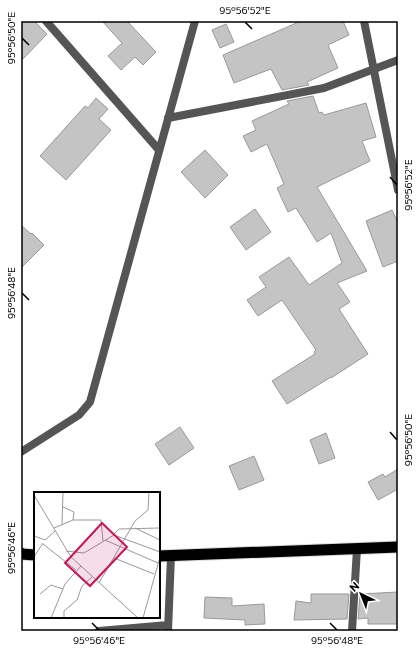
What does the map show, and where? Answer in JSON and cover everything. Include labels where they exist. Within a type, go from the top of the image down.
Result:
[{"type":"highway","points":[[160,556],[398,547]]},
{"type":"highway","points":[[21,554],[34,555]]},
{"type":"street","points":[[46,21],[159,150]]},
{"type":"street","points":[[21,452],[80,415],[90,402],[195,21]]},
{"type":"street","points":[[364,21],[398,190]]},
{"type":"street","points":[[168,118],[324,88],[398,60]]},
{"type":"street","points":[[352,631],[357,549]]},
{"type":"street","points":[[99,631],[168,628],[171,556]]},
{"type":"building","points":[[21,21],[34,21],[47,34],[21,61]]},
{"type":"building","points":[[102,21],[127,21],[156,52],[143,65],[135,57],[121,70],[108,56],[122,43]]},
{"type":"building","points":[[301,21],[343,21],[349,35],[328,45],[338,68],[307,82],[309,85],[282,90],[271,69],[234,83],[223,55]]},
{"type":"building","points":[[226,24],[234,42],[220,48],[212,30]]},
{"type":"building","points":[[313,96],[319,113],[322,112],[324,115],[366,103],[376,137],[362,141],[370,161],[317,187],[367,271],[337,283],[350,302],[339,309],[368,354],[287,404],[272,381],[315,354],[314,352],[316,350],[282,300],[258,316],[247,300],[266,287],[259,277],[289,257],[309,285],[342,263],[331,233],[317,242],[296,208],[288,212],[277,188],[284,184],[267,144],[251,152],[243,136],[256,130],[252,121],[289,104],[287,101]]},
{"type":"building","points":[[96,98],[108,109],[99,119],[111,130],[66,180],[40,156],[85,106],[88,108]]},
{"type":"building","points":[[205,150],[228,175],[205,198],[181,172]]},
{"type":"building","points":[[255,209],[271,232],[246,250],[230,227]]},
{"type":"building","points":[[392,210],[398,223],[398,261],[383,267],[366,221]]},
{"type":"building","points":[[21,225],[44,245],[21,268]]},
{"type":"building","points":[[180,427],[194,448],[169,465],[155,444]]},
{"type":"building","points":[[326,433],[335,458],[319,464],[310,440]]},
{"type":"building","points":[[254,456],[264,480],[239,490],[229,466]]},
{"type":"building","points":[[398,469],[398,489],[378,500],[368,482],[383,474],[385,477]]},
{"type":"building","points":[[398,592],[398,624],[368,624],[368,618],[358,619],[360,594]]},
{"type":"building","points":[[311,594],[349,594],[347,619],[294,620],[296,601],[311,603]]},
{"type":"building","points":[[205,597],[232,598],[232,606],[264,604],[265,624],[245,625],[245,620],[204,618]]}]
